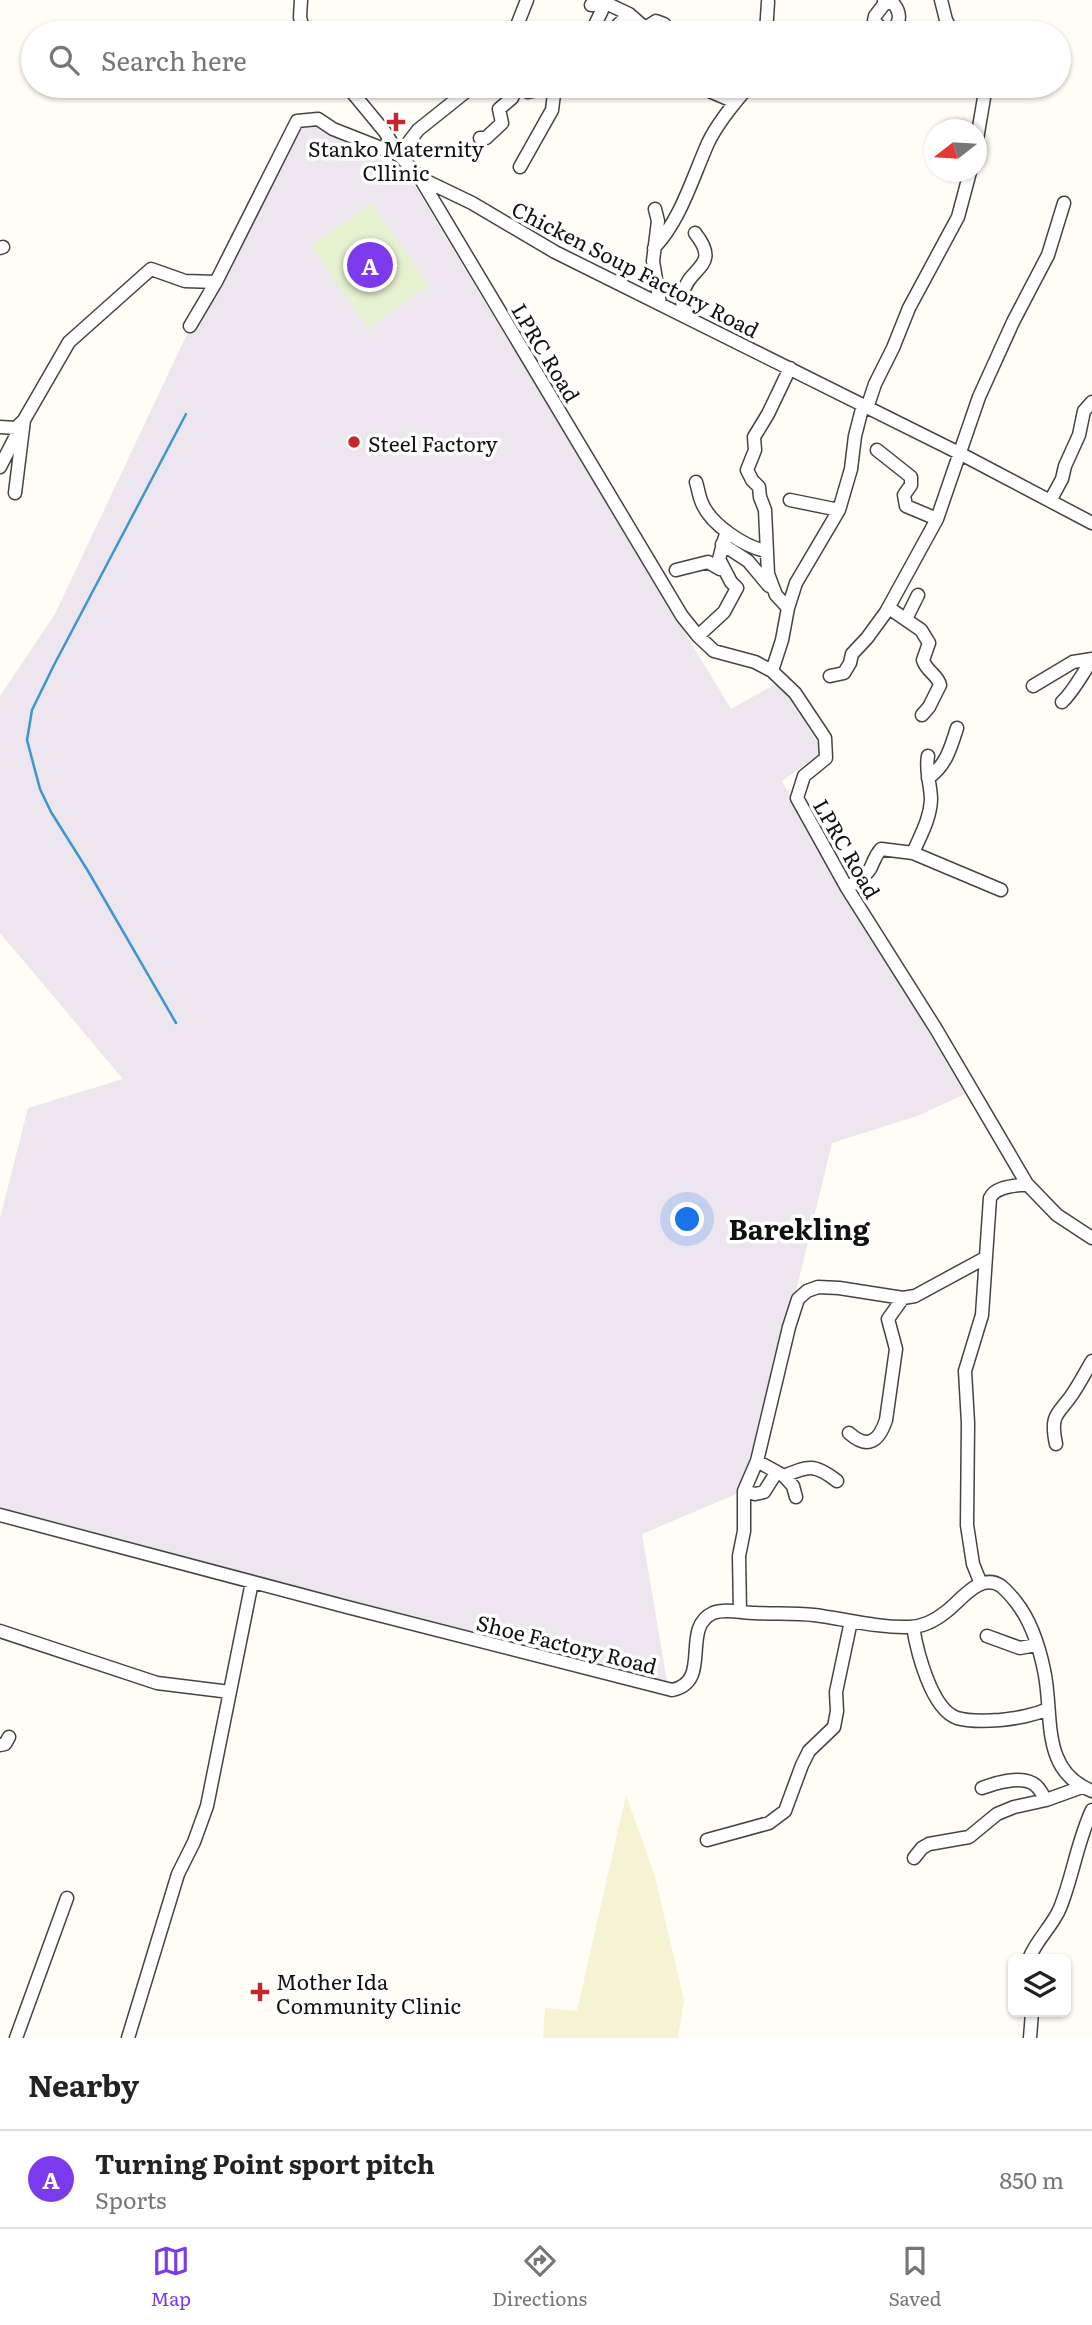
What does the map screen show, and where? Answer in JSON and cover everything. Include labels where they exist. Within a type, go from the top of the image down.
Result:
[{"type":"street","points":[[301,21],[302,0]]},
{"type":"street","points":[[519,21],[527,0]]},
{"type":"street","points":[[941,0],[947,21]]},
{"type":"street","points":[[767,21],[768,2]]},
{"type":"street","points":[[874,21],[884,2],[893,4],[900,14],[900,21]]},
{"type":"street","points":[[598,21],[607,3]]},
{"type":"street","points":[[591,5],[607,3],[638,21]]},
{"type":"street","points":[[623,21],[629,14]]},
{"type":"street","points":[[357,98],[399,155],[418,130],[458,98]]},
{"type":"street","points":[[480,138],[486,138],[499,128],[502,122],[499,109],[512,98]]},
{"type":"street","points":[[520,167],[552,110],[554,98]]},
{"type":"street","points":[[726,98],[735,102]]},
{"type":"street","points":[[654,248],[675,220],[710,140],[738,98]]},
{"type":"street","points":[[980,119],[984,98]]},
{"type":"street","name":"Chicken Soup Factory Road","points":[[190,326],[216,282],[297,121],[318,120],[333,129],[399,155],[420,178],[472,203],[555,252],[961,454],[1092,523]]},
{"type":"street","name":"LPRC Road","points":[[420,178],[682,616],[714,651],[755,662],[772,671],[795,693],[824,738],[826,758],[804,776],[797,798],[847,888],[936,1029],[1027,1184],[1057,1215],[1092,1238]]},
{"type":"street","points":[[772,671],[782,640],[786,606],[796,583],[839,510],[851,469],[855,436],[865,407],[909,308],[958,217],[967,182]]},
{"type":"street","points":[[830,676],[844,673],[852,654],[889,608],[937,519],[975,408],[1048,255],[1064,204]]},
{"type":"street","points":[[655,209],[658,221],[654,272],[660,304]]},
{"type":"street","points":[[684,316],[683,293],[705,262],[705,250],[695,233]]},
{"type":"street","points":[[0,467],[69,342],[151,269],[185,281],[216,282]]},
{"type":"street","points":[[786,606],[776,595],[768,574],[765,510],[759,487],[751,480],[747,470],[755,450],[754,437],[790,368]]},
{"type":"street","points":[[1051,501],[1079,435],[1084,411],[1092,402]]},
{"type":"street","points":[[0,427],[16,428],[24,421]]},
{"type":"street","points":[[15,493],[24,421]]},
{"type":"street","points":[[877,450],[911,477],[911,485],[904,495],[906,506],[937,519]]},
{"type":"street","points":[[696,482],[702,504],[724,539],[748,561],[768,584],[776,599],[786,606]]},
{"type":"street","points":[[790,500],[839,510]]},
{"type":"street","points":[[698,636],[724,612],[737,588],[719,559],[724,539]]},
{"type":"street","points":[[724,539],[743,541],[752,548],[766,551]]},
{"type":"street","points":[[676,570],[708,562],[723,568]]},
{"type":"street","points":[[906,619],[918,595]]},
{"type":"street","points":[[889,608],[921,629],[929,643],[923,660],[928,670],[940,682],[929,707],[922,715]]},
{"type":"street","points":[[1033,686],[1073,662],[1092,659]]},
{"type":"street","points":[[1062,702],[1069,696],[1092,659]]},
{"type":"street","points":[[928,778],[937,772],[946,760],[957,728]]},
{"type":"street","points":[[912,853],[928,820],[931,798],[928,756]]},
{"type":"street","points":[[847,888],[871,868],[873,858],[881,849],[912,853],[1001,890]]},
{"type":"street","points":[[981,1584],[973,1564],[967,1525],[968,1423],[965,1371],[982,1315],[991,1194],[1003,1188],[1027,1184]]},
{"type":"street","points":[[740,1612],[739,1556],[744,1531],[744,1491],[757,1461],[789,1326],[798,1299],[807,1291],[818,1287],[883,1293],[903,1298],[915,1296],[985,1258]]},
{"type":"street","points":[[849,1433],[864,1442],[872,1441],[883,1430],[895,1349],[888,1319],[903,1298]]},
{"type":"street","points":[[1056,1444],[1054,1420],[1057,1412],[1074,1393],[1091,1366]]},
{"type":"street","points":[[757,1461],[780,1474],[793,1486],[796,1497]]},
{"type":"street","points":[[744,1491],[755,1494],[764,1492],[780,1474],[809,1466],[836,1481]]},
{"type":"street","name":"Shoe Factory Road","points":[[1,1519],[672,1690],[691,1680],[697,1637],[705,1618],[719,1611],[810,1615],[913,1627]]},
{"type":"street","points":[[128,2038],[178,1874],[194,1842],[207,1806],[252,1582]]},
{"type":"street","points":[[1048,1709],[1036,1714],[996,1720],[955,1717],[939,1701],[921,1665],[913,1627],[928,1623],[981,1584],[1001,1586],[1031,1624],[1044,1670],[1048,1709],[1050,1731],[1058,1761],[1068,1776],[1087,1789]]},
{"type":"street","points":[[708,1840],[769,1823],[785,1811],[810,1751],[834,1727],[836,1692],[851,1621]]},
{"type":"street","points":[[0,1631],[157,1683],[230,1692]]},
{"type":"street","points":[[987,1636],[1020,1647],[1036,1645]]},
{"type":"street","points":[[982,1788],[1012,1781],[1028,1781],[1035,1784],[1046,1800]]},
{"type":"street","points":[[914,1858],[929,1844],[970,1837],[997,1814],[1014,1807],[1087,1789]]},
{"type":"street","points":[[1031,1954],[1060,1907],[1083,1829],[1092,1810]]},
{"type":"street","points":[[16,2038],[67,1898]]},
{"type":"street","points":[[1030,2038],[1032,2017]]},
{"type":"shaded area","points":[[306,122],[407,173],[731,709],[779,682],[823,751],[782,781],[965,1094],[920,1115],[832,1143],[748,1489],[642,1534],[668,1687],[0,1515],[0,1218],[28,1108],[123,1079],[0,933],[0,696],[55,614],[237,228]]},
{"type":"shaded area","points":[[626,1795],[654,1873],[684,2000],[678,2038],[543,2038],[545,2008],[577,2011]]},
{"type":"green space","points":[[371,203],[429,285],[368,328],[311,246]]},
{"type":"waterway","points":[[176,1023],[51,812],[40,789],[27,740],[32,710],[186,414]]},
{"type":"place","name":"Stanko Maternity Cllinic","points":[[396,122]]},
{"type":"place","name":"Turning Point sport pitch","points":[[370,265]]},
{"type":"place","name":"Steel Factory","points":[[354,442]]},
{"type":"place","name":"Mother Ida Community Clinic","points":[[260,1992]]},
{"type":"district","name":"Barekling","points":[[799,1228]]}]
